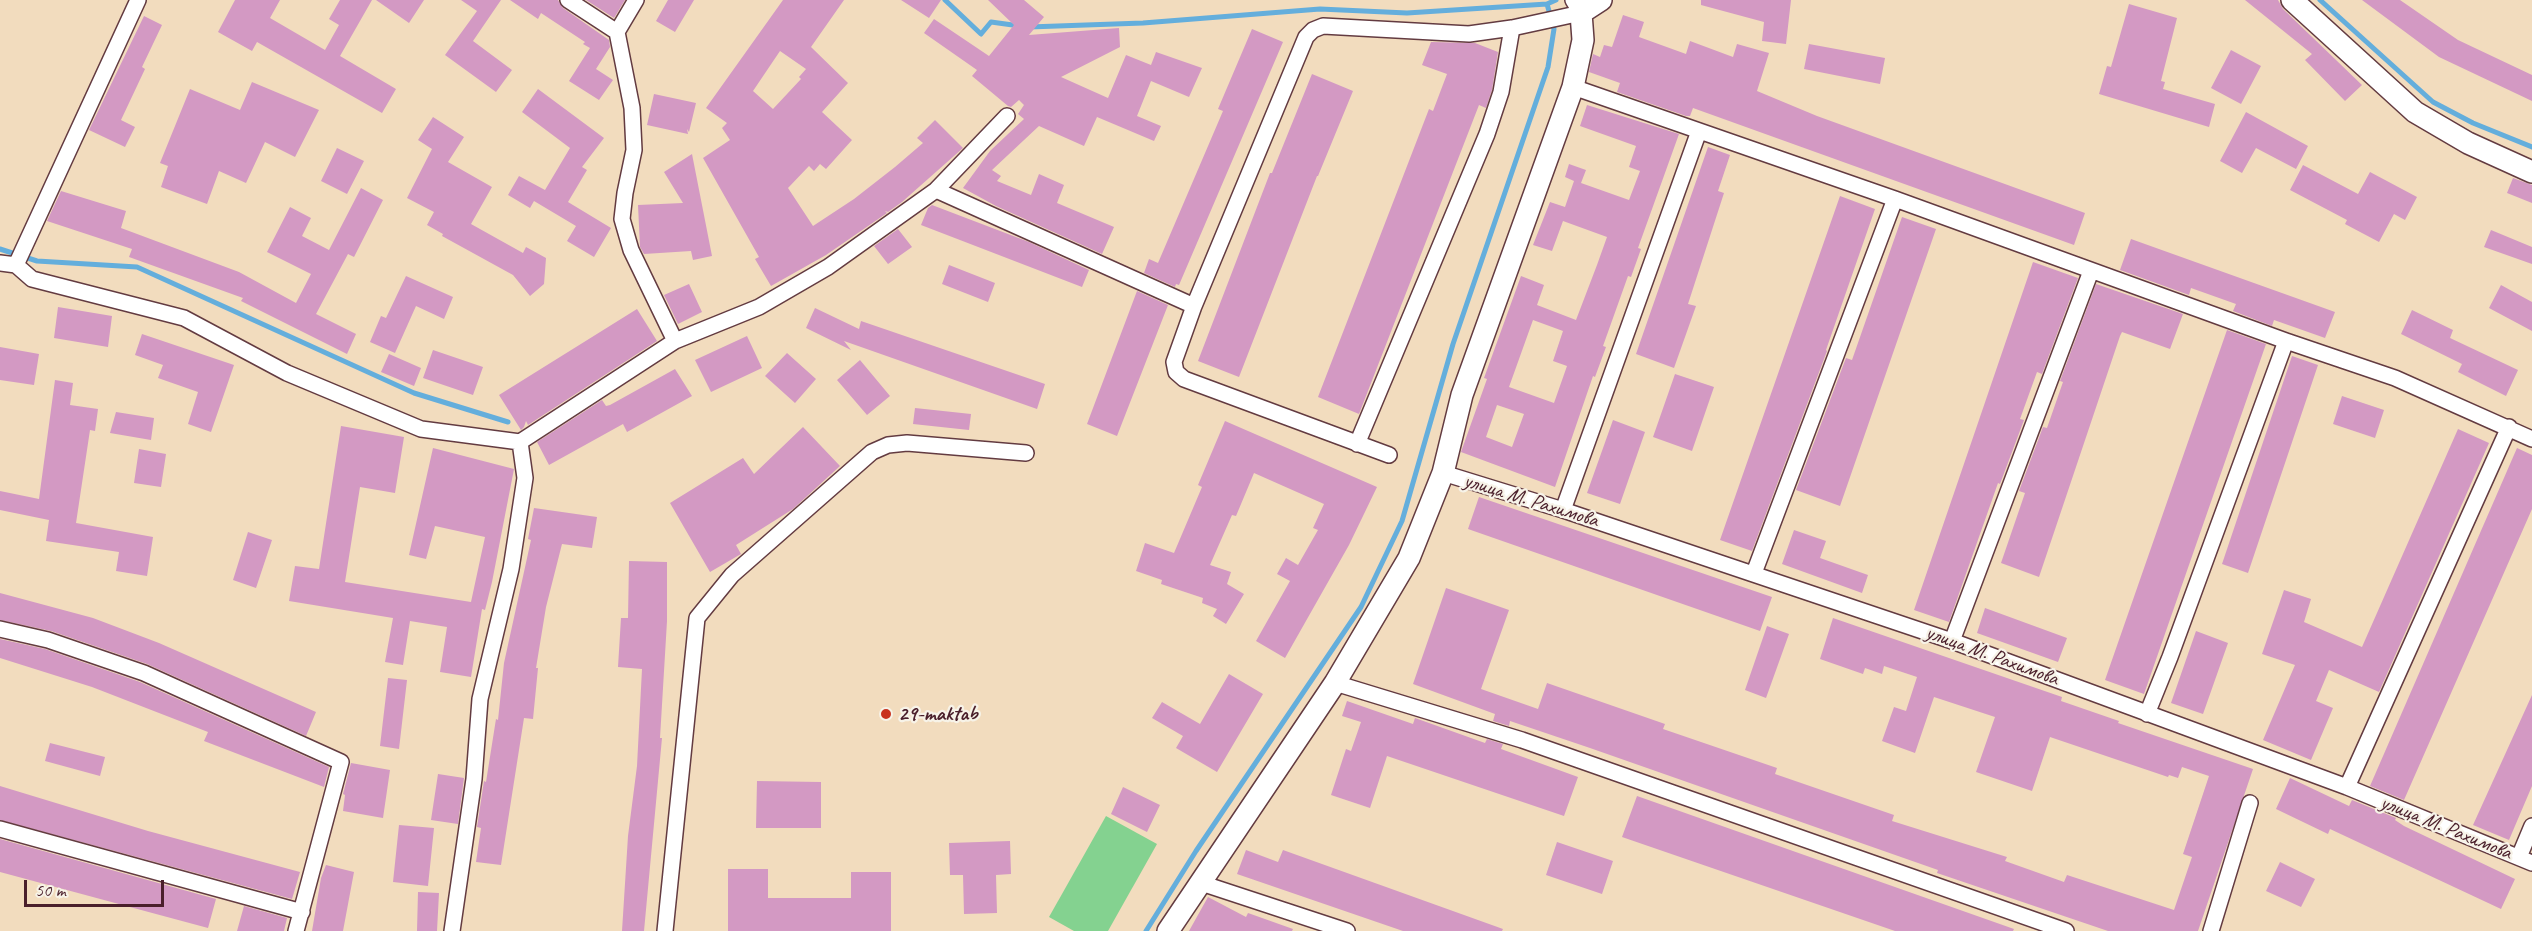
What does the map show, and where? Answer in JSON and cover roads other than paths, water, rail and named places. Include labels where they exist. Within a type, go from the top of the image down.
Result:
[{"type":"street","points":[[16,265],[138,0]]},
{"type":"street","points":[[568,0],[617,32]]},
{"type":"street","points":[[636,0],[617,32],[633,108],[634,150],[624,193],[621,219],[631,250],[675,341]]},
{"type":"street","points":[[1389,455],[1184,379],[1176,372],[1174,362],[1194,306],[1306,37],[1312,30],[1323,26],[1469,34],[1540,22],[1573,8],[1601,0]]},
{"type":"street","points":[[2292,0],[2415,112],[2468,143],[2532,172]]},
{"type":"street","points":[[1168,931],[1335,683],[1409,558],[1443,473],[1462,395],[1573,87],[1583,40],[1573,8]]},
{"type":"street","points":[[1357,444],[1487,134],[1501,92],[1512,28]]},
{"type":"street","points":[[1573,87],[1895,199],[2286,341],[2395,378],[2532,439]]},
{"type":"street","points":[[0,263],[16,265],[32,279],[184,318],[287,373],[421,429],[520,442],[675,341],[759,307],[828,267],[936,190],[1007,116]]},
{"type":"street","points":[[1563,510],[1700,131]]},
{"type":"street","points":[[936,190],[1194,306]]},
{"type":"street","points":[[1754,573],[1895,199]]},
{"type":"street","points":[[1953,640],[2091,271]]},
{"type":"street","points":[[2147,714],[2286,341]]},
{"type":"street","points":[[2347,787],[2509,428]]},
{"type":"street","points":[[452,931],[474,779],[480,699],[511,569],[525,478],[520,442]]},
{"type":"street","points":[[665,931],[697,618],[732,575],[872,452],[888,445],[907,443],[1026,453]]},
{"type":"street","name":"улица М. Рахимова","points":[[1443,473],[1563,510],[1953,640],[2347,787],[2525,860]]},
{"type":"street","points":[[0,629],[48,640],[144,673],[341,762],[296,931]]},
{"type":"street","points":[[1335,683],[1533,744],[2066,931]]},
{"type":"street","points":[[2211,931],[2250,803]]},
{"type":"street","points":[[2525,860],[2532,826]]},
{"type":"street","points":[[0,828],[302,912]]},
{"type":"street","points":[[1201,883],[1347,931]]},
{"type":"waterway","points":[[945,0],[981,34],[991,22],[1020,26]]},
{"type":"waterway","points":[[1029,27],[1143,23],[1320,9],[1407,13],[1547,4],[1556,0]]},
{"type":"waterway","points":[[2320,0],[2433,102],[2473,123],[2532,147]]},
{"type":"waterway","points":[[1146,931],[1196,851],[1361,607],[1402,521],[1453,344],[1548,67],[1554,29],[1547,4]]},
{"type":"waterway","points":[[0,249],[37,261],[137,267],[414,393],[508,422]]},
{"type":"place","name":"29-maktab","points":[[886,714]]}]
